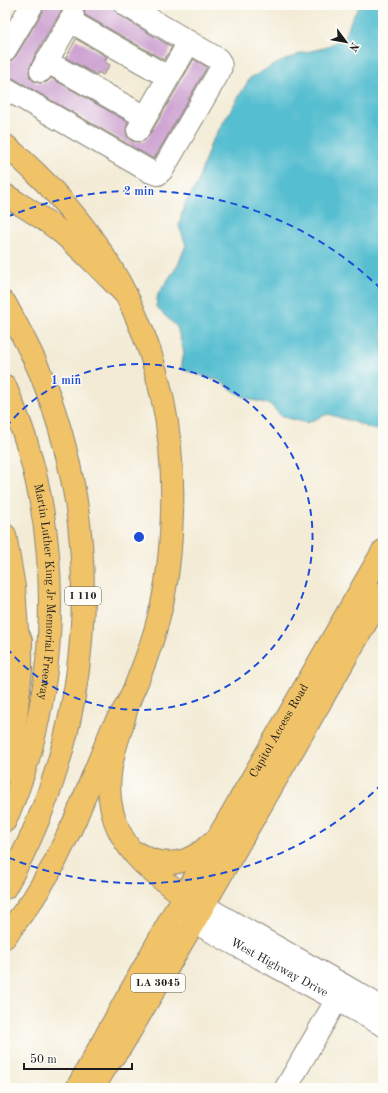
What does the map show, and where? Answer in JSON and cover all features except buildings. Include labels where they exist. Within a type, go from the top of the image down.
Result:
[{"type":"main road","points":[[5,145],[42,178],[57,194],[76,216],[101,251],[126,295],[148,348],[163,396],[170,449],[173,494],[170,554],[160,614],[151,644],[128,703],[113,757],[109,789],[110,801],[117,828],[129,848],[180,903]]},
{"type":"main road","points":[[5,195],[45,220],[62,233],[126,295]]},
{"type":"main road","name":"I 110","points":[[5,303],[42,376],[66,457],[76,504],[81,551],[83,600],[78,673],[74,701],[63,750],[57,771],[39,818],[25,850],[5,888]]},
{"type":"main road","name":"Martin Luther King Jr Memorial Freeway","points":[[5,386],[29,451],[38,493],[47,557],[50,615],[46,665],[39,714],[25,765],[5,821]]},
{"type":"main road","points":[[5,535],[14,587],[17,631],[21,641],[19,692],[5,771]]},
{"type":"main road","name":"Capitol Access Road","points":[[77,1088],[219,835],[376,579],[383,551]]},
{"type":"main road","name":"Capitol Access Road","points":[[199,914],[383,593]]},
{"type":"main road","points":[[5,683],[11,640],[17,631]]},
{"type":"main road","points":[[5,938],[33,899],[53,866],[112,729],[128,703]]},
{"type":"main road","points":[[129,848],[152,861],[170,863],[178,862],[197,855],[206,849],[219,835]]},
{"type":"main road","name":"LA 3045","points":[[122,1045],[199,914]]},
{"type":"main road","points":[[94,1088],[107,1065],[122,1045]]},
{"type":"main road","points":[[105,1088],[122,1045]]},
{"type":"street","points":[[5,50],[32,5]]},
{"type":"street","points":[[5,88],[151,172],[158,174],[163,169],[195,114],[221,67],[221,64],[218,59],[126,5]]},
{"type":"street","points":[[24,99],[74,13],[170,73]]},
{"type":"street","points":[[123,155],[189,42]]},
{"type":"street","points":[[42,69],[140,126]]},
{"type":"street","name":"West Highway Drive","points":[[180,903],[341,992],[383,1009]]},
{"type":"street","points":[[286,1088],[341,992]]},
{"type":"street","name":"West Highway Drive","points":[[341,992],[383,1025]]},
{"type":"water","points":[[360,5],[383,5],[383,428],[374,430],[328,414],[306,423],[281,416],[270,404],[248,399],[220,381],[181,369],[184,352],[177,327],[156,307],[158,294],[178,265],[186,245],[179,226],[184,205],[197,184],[211,143],[250,78],[276,64],[302,53],[324,48],[345,37],[352,18]]}]
